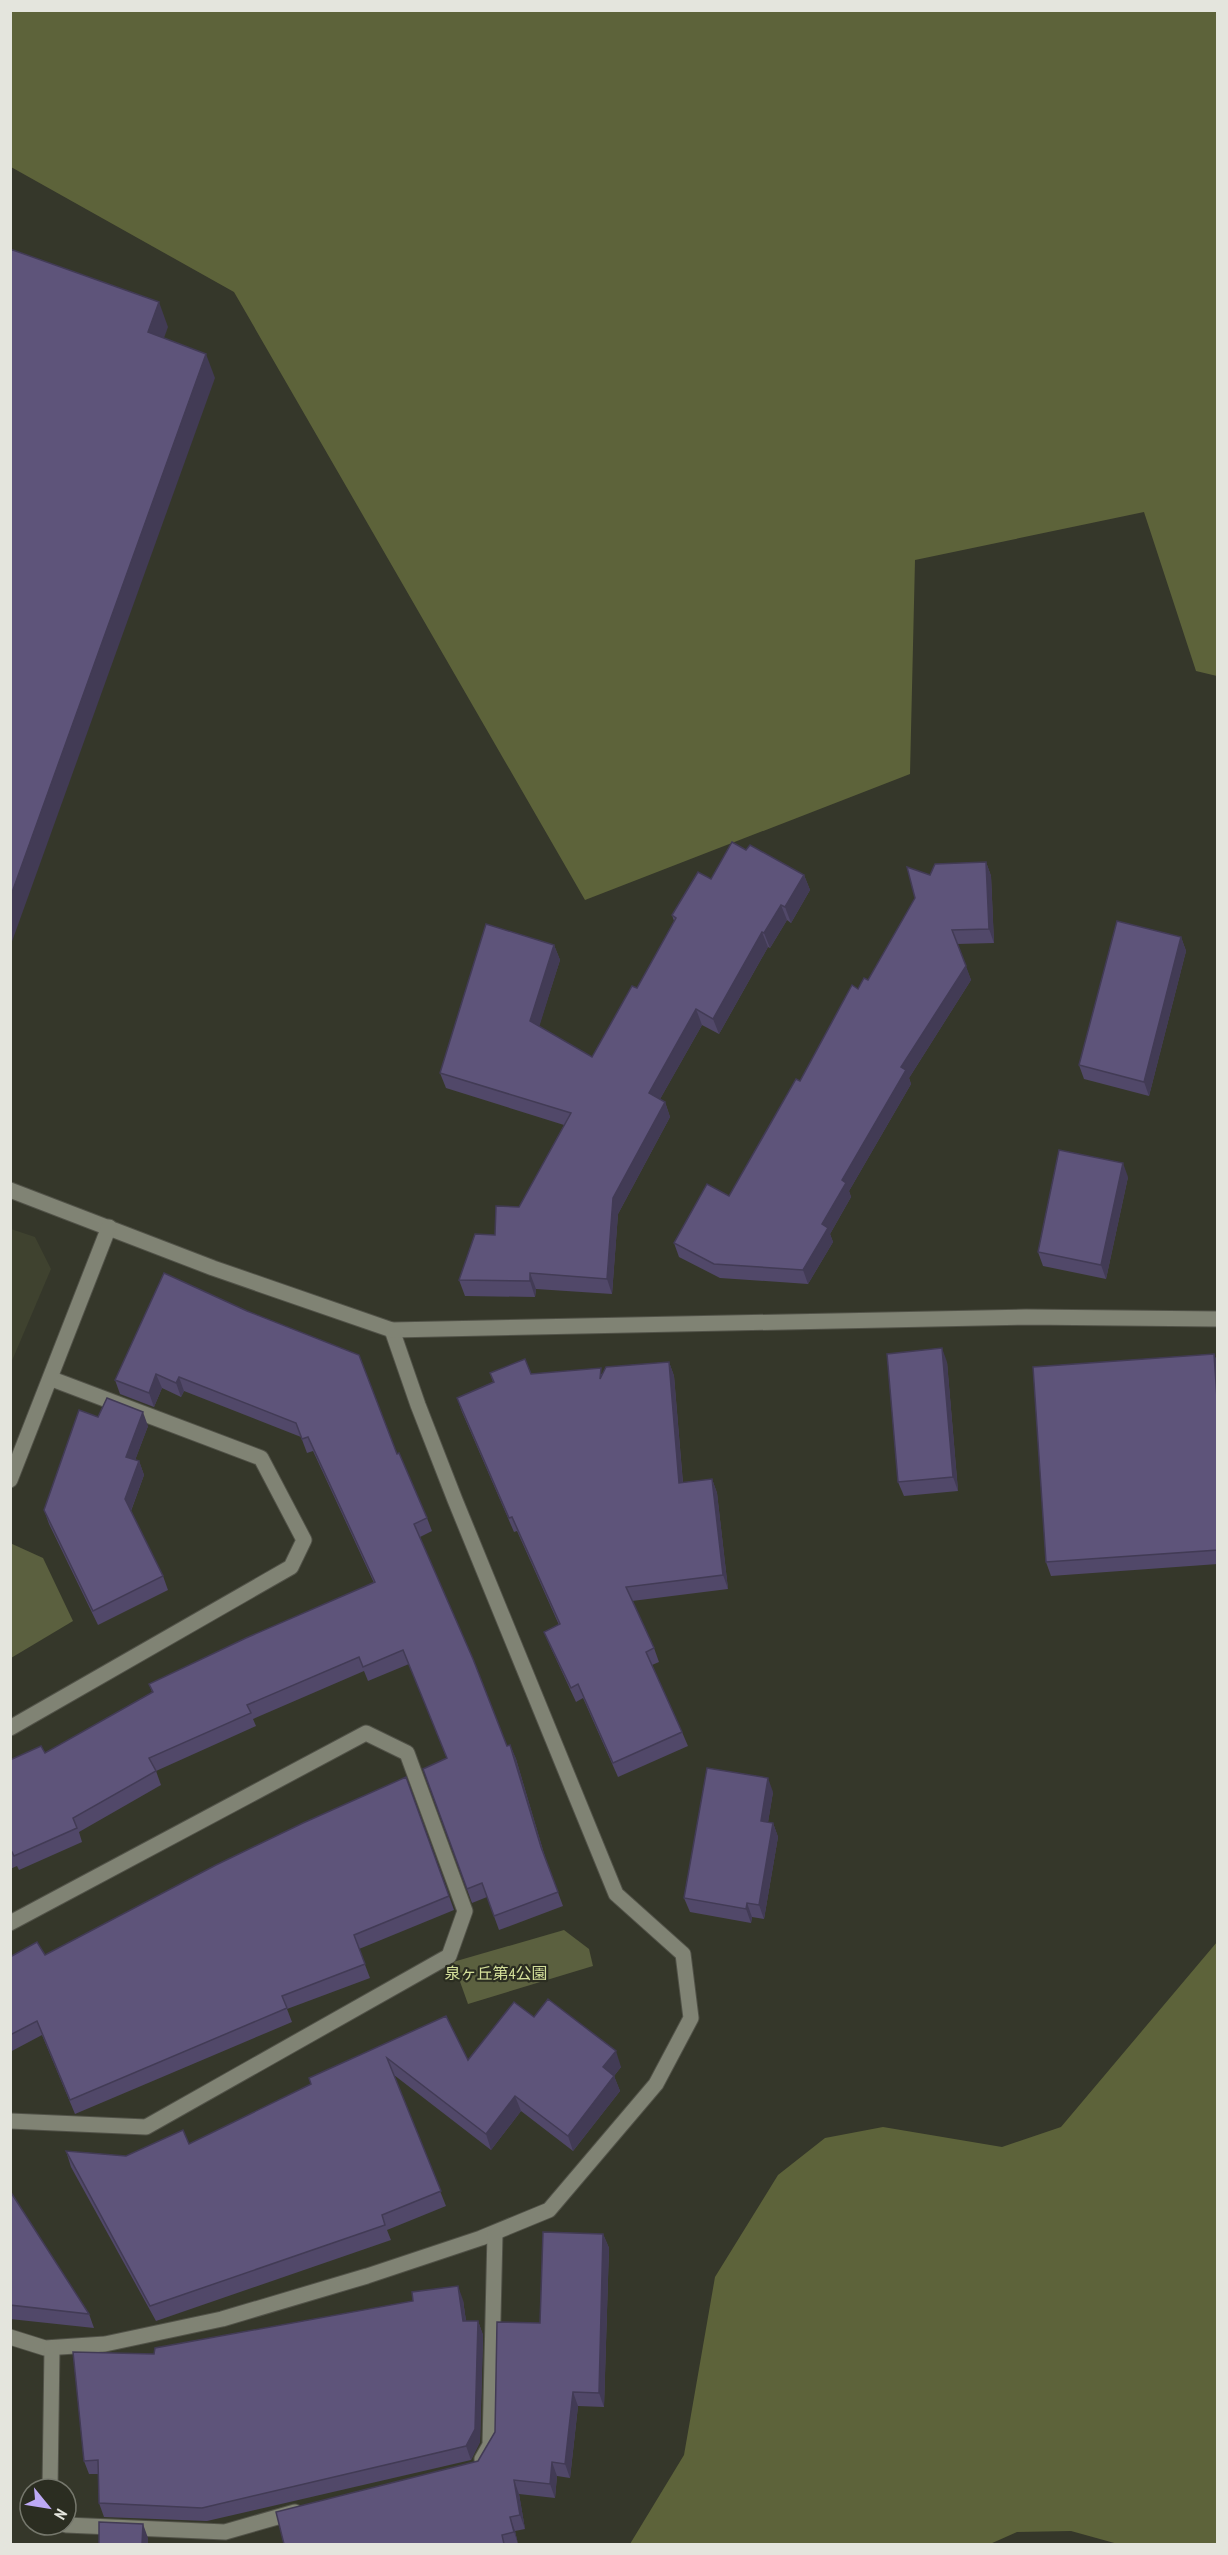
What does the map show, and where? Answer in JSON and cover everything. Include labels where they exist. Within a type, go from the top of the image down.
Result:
[{"type":"street","points":[[10,1190],[213,1268],[392,1330],[1026,1317],[1218,1319]]},
{"type":"street","points":[[10,1480],[52,1379],[110,1227]]},
{"type":"street","points":[[10,2337],[45,2348],[105,2344],[222,2319],[367,2276],[495,2233],[549,2210],[656,2084],[691,2018],[683,1954],[616,1894],[418,1406],[392,1330]]},
{"type":"street","points":[[10,1728],[291,1567],[304,1540],[261,1458],[52,1379]]},
{"type":"street","points":[[10,1923],[366,1733],[407,1753],[465,1911],[449,1956],[146,2127],[10,2121]]},
{"type":"street","points":[[477,2468],[490,2445],[495,2233]]},
{"type":"street","points":[[50,2477],[52,2348]]},
{"type":"street","points":[[78,2526],[225,2532],[315,2507]]},
{"type":"shaded area","points":[[11,1229],[35,1237],[51,1269],[11,1363]]},
{"type":"green space","points":[[11,11],[1217,11],[1217,676],[1196,671],[1144,512],[915,560],[910,774],[585,900],[234,292],[11,167]]},
{"type":"green space","points":[[10,1543],[43,1558],[73,1621],[11,1658]]},
{"type":"green space","name":"泉ヶ丘第4公園","points":[[564,1930],[589,1949],[593,1966],[468,2004],[453,1962]]},
{"type":"green space","points":[[1217,1942],[1217,2544],[1118,2544],[1071,2531],[1017,2532],[990,2544],[630,2544],[684,2455],[715,2277],[778,2175],[825,2138],[883,2127],[1002,2147],[1061,2127]]},
{"type":"building","points":[[10,249],[159,302],[148,332],[206,354],[10,898]]},
{"type":"building","points":[[732,842],[746,850],[750,845],[804,875],[785,907],[781,905],[764,933],[762,932],[713,1019],[696,1009],[649,1093],[665,1102],[613,1198],[607,1279],[530,1273],[530,1281],[459,1280],[475,1234],[495,1235],[496,1206],[519,1207],[571,1113],[440,1073],[486,924],[554,945],[530,1021],[592,1057],[632,986],[637,988],[676,918],[672,915],[698,872],[711,879]]},
{"type":"building","points":[[986,862],[989,929],[952,930],[966,966],[901,1067],[906,1070],[842,1180],[846,1183],[822,1224],[828,1228],[803,1270],[714,1264],[674,1243],[707,1184],[729,1196],[796,1079],[800,1081],[852,985],[858,989],[864,978],[868,980],[915,898],[907,867],[930,875],[935,864]]},
{"type":"building","points":[[1117,921],[1181,937],[1144,1082],[1079,1065]]},
{"type":"building","points":[[1059,1150],[1123,1163],[1101,1265],[1038,1252]]},
{"type":"building","points":[[164,1273],[247,1311],[359,1355],[397,1454],[399,1453],[427,1518],[414,1524],[473,1659],[507,1746],[510,1745],[541,1847],[558,1892],[494,1916],[482,1883],[467,1889],[423,1769],[447,1758],[403,1650],[363,1667],[359,1657],[247,1705],[251,1713],[149,1758],[156,1771],[73,1818],[77,1828],[14,1856],[12,1852],[10,1853],[10,1760],[41,1746],[45,1753],[153,1692],[149,1684],[246,1638],[375,1582],[308,1437],[302,1439],[296,1423],[179,1377],[176,1383],[156,1374],[149,1393],[115,1380]]},
{"type":"building","points":[[942,1348],[953,1477],[898,1482],[887,1354]]},
{"type":"building","points":[[1214,1354],[1218,1413],[1218,1550],[1046,1562],[1033,1367]]},
{"type":"building","points":[[525,1359],[531,1374],[601,1368],[600,1379],[606,1367],[669,1362],[679,1483],[712,1479],[723,1575],[626,1587],[654,1648],[646,1652],[682,1732],[613,1763],[578,1684],[571,1688],[544,1632],[560,1624],[512,1517],[509,1518],[457,1398],[494,1382],[490,1373]]},
{"type":"building","points":[[107,1398],[143,1412],[126,1457],[139,1461],[125,1499],[163,1576],[93,1611],[44,1510],[79,1410],[98,1417]]},
{"type":"building","points":[[707,1768],[768,1778],[761,1821],[773,1823],[759,1905],[747,1903],[746,1909],[684,1898]]},
{"type":"building","points":[[406,1777],[449,1896],[354,1935],[365,1964],[282,1996],[287,2008],[70,2100],[37,2021],[10,2035],[10,1957],[37,1942],[45,1955],[216,1865]]},
{"type":"building","points":[[548,1999],[616,2051],[603,2067],[614,2076],[568,2136],[515,2096],[486,2134],[387,2058],[441,2191],[382,2215],[385,2225],[150,2306],[66,2151],[126,2156],[183,2130],[189,2144],[311,2084],[309,2078],[446,2016],[468,2060],[514,2002],[534,2017]]},
{"type":"building","points":[[10,2191],[89,2314],[10,2305]]},
{"type":"building","points":[[543,2232],[603,2234],[599,2393],[573,2392],[565,2464],[552,2462],[550,2484],[514,2480],[520,2515],[510,2517],[514,2532],[502,2535],[504,2544],[284,2544],[276,2512],[478,2461],[495,2432],[497,2322],[540,2323]]},
{"type":"building","points":[[458,2286],[463,2321],[478,2321],[475,2429],[466,2446],[202,2508],[99,2503],[98,2460],[84,2461],[73,2352],[154,2354],[155,2348],[413,2301],[412,2292]]},
{"type":"building","points":[[99,2522],[143,2524],[142,2544],[99,2544]]}]
